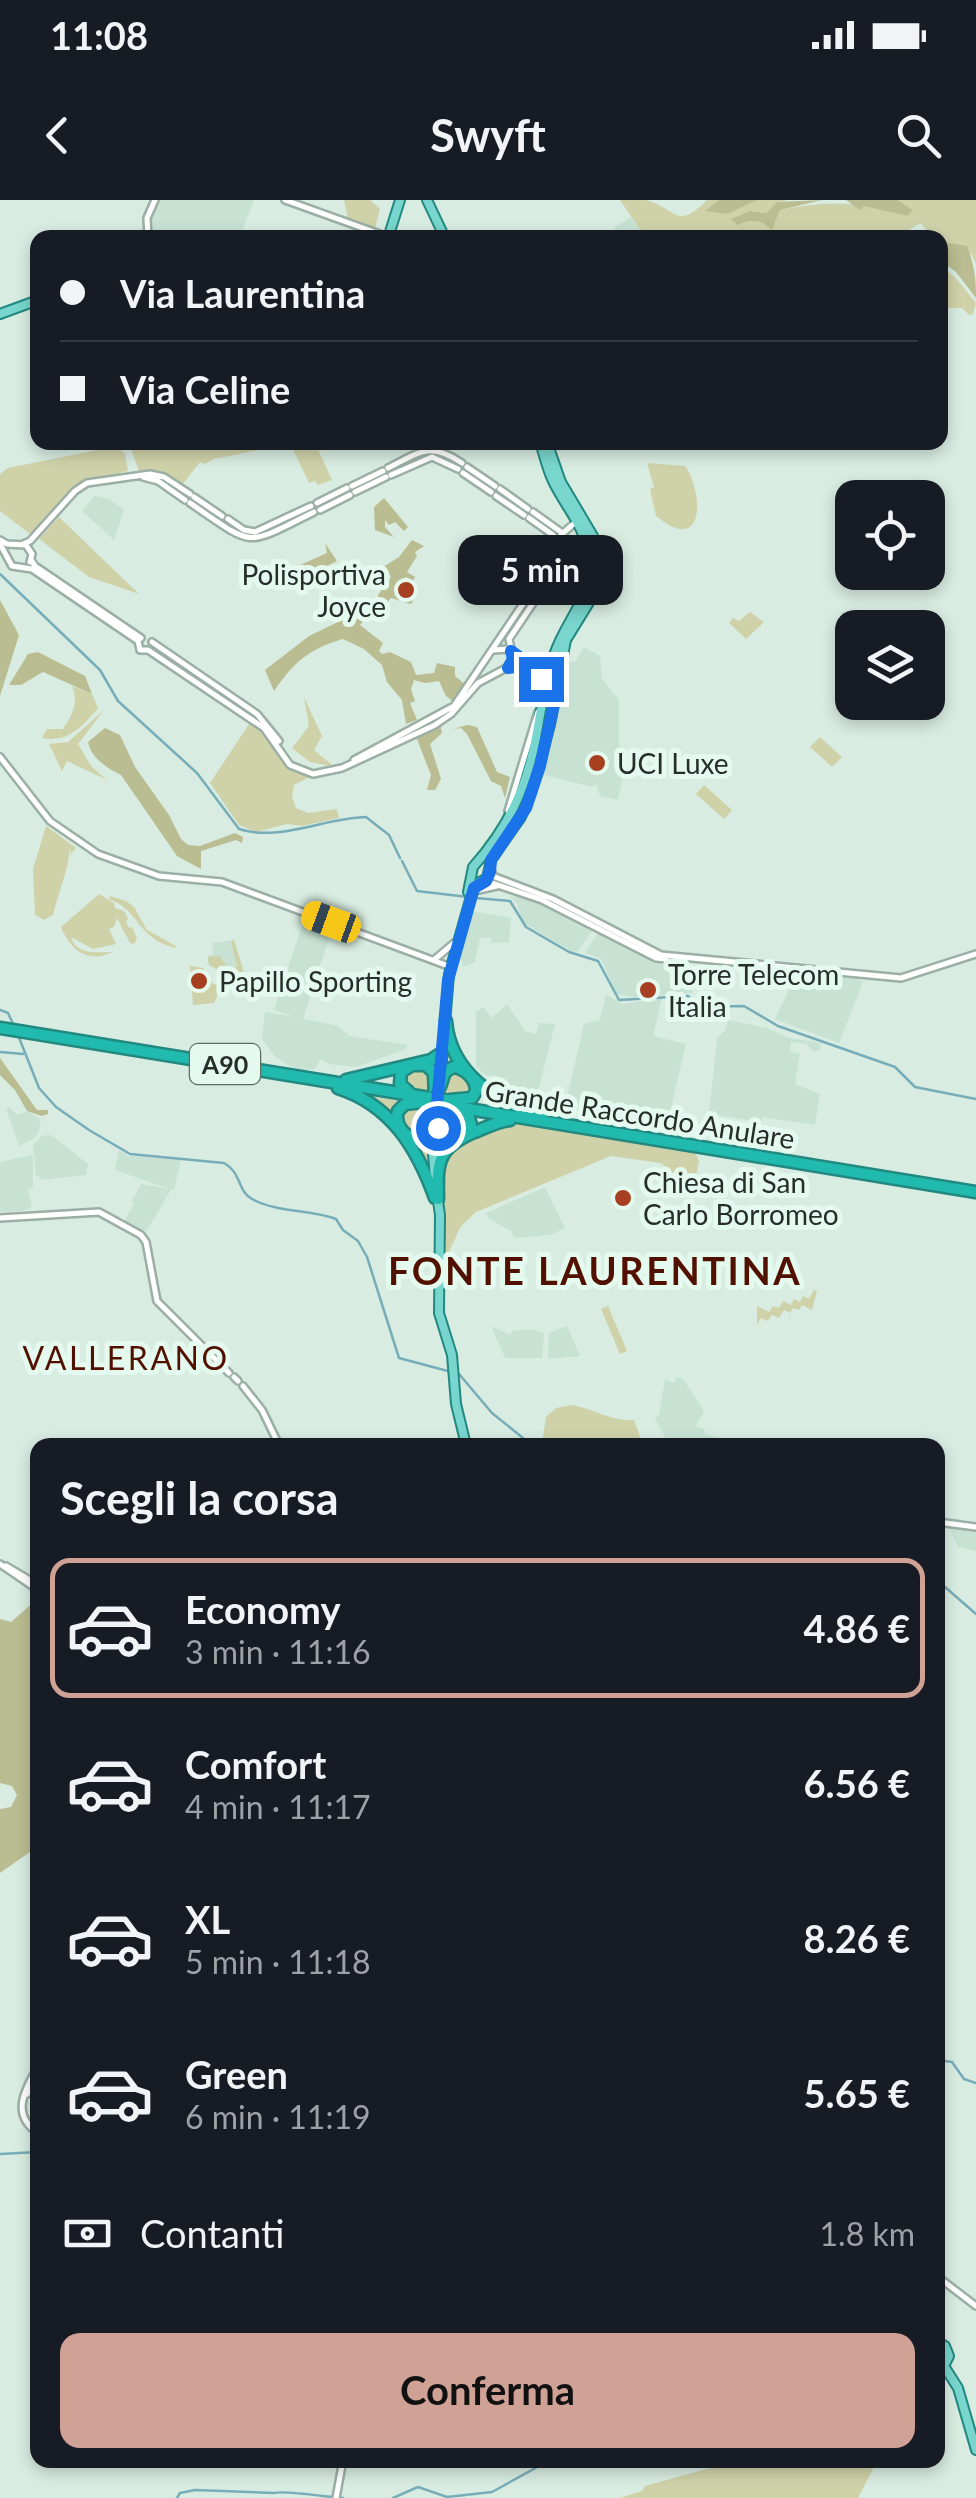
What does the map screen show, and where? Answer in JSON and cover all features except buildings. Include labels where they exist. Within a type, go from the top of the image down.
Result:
[{"type":"highway","points":[[446,1022],[456,1056],[491,1094],[509,1106],[542,1118]]},
{"type":"highway","name":"Grande Raccordo Anulare","points":[[4,1031],[976,1189]]},
{"type":"highway","name":"Grande Raccordo Anulare","points":[[27,1035],[433,1101]]},
{"type":"highway","points":[[304,1077],[363,1078],[412,1062],[432,1060],[440,1054]]},
{"type":"highway","points":[[435,1115],[425,1137],[415,1139],[397,1122],[398,1110],[408,1103],[470,1099],[476,1091],[475,1082],[465,1071],[453,1067],[444,1073],[440,1087]]},
{"type":"highway","points":[[332,1087],[363,1097],[382,1111],[420,1160],[437,1199]]},
{"type":"highway","points":[[433,1101],[467,1113],[471,1120],[469,1129],[447,1138],[439,1130],[435,1115]]},
{"type":"highway","points":[[437,1199],[439,1163],[452,1144],[497,1122],[542,1118]]},
{"type":"main road","points":[[391,230],[400,200]]},
{"type":"main road","points":[[429,200],[443,230]]},
{"type":"main road","points":[[0,312],[30,301]]},
{"type":"main road","points":[[435,1115],[433,1101],[454,942],[478,881],[526,808],[550,725],[566,640],[590,602],[595,586],[594,539],[552,478],[543,450]]},
{"type":"main road","points":[[478,881],[472,869],[509,818],[528,769],[546,674],[588,586],[586,541],[551,450]]},
{"type":"main road","points":[[481,861],[490,868]]},
{"type":"main road","points":[[463,1438],[436,1314],[437,1199],[430,1167],[449,966],[470,896]]},
{"type":"main road","points":[[945,2372],[958,2388],[976,2450]]},
{"type":"street","points":[[147,230],[146,219],[155,200]]},
{"type":"street","points":[[285,200],[361,230]]},
{"type":"street","points":[[0,542],[30,541],[74,490],[89,482],[150,474],[166,478],[190,498],[240,536],[250,540],[264,537],[387,473],[432,456],[462,468],[558,534],[562,560],[510,638],[513,659],[507,668],[478,683],[438,723],[337,770],[313,774],[289,764],[262,727],[148,650],[140,649],[139,639],[36,567],[30,550],[34,540],[75,494],[88,486],[145,477],[190,498],[243,530],[254,532],[316,508]]},
{"type":"street","points":[[0,542],[12,566],[34,569],[139,639],[148,637],[258,714],[289,760],[313,771],[329,770],[355,760],[448,711],[554,559],[558,534],[578,517]]},
{"type":"street","points":[[7,554],[14,544]]},
{"type":"street","points":[[23,544],[30,550]]},
{"type":"street","points":[[24,567],[31,560]]},
{"type":"street","points":[[148,650],[152,642]]},
{"type":"street","points":[[492,652],[503,647],[546,674],[554,683],[556,696]]},
{"type":"street","points":[[492,652],[492,666],[522,666],[546,674]]},
{"type":"street","points":[[543,702],[541,724],[550,725]]},
{"type":"street","points":[[0,756],[50,822],[90,850],[156,875],[227,884],[449,966]]},
{"type":"street","points":[[490,868],[503,880],[595,920],[640,946],[674,957]]},
{"type":"street","points":[[478,881],[542,900],[656,958],[901,978],[976,954]]},
{"type":"street","points":[[470,896],[490,886],[507,888]]},
{"type":"street","points":[[434,960],[454,942]]},
{"type":"street","points":[[422,956],[441,953]]},
{"type":"street","points":[[0,1218],[98,1212],[142,1235],[156,1301],[236,1379],[262,1410],[275,1438]]},
{"type":"street","points":[[945,1523],[976,1526]]},
{"type":"street","points":[[0,1564],[30,1583]]},
{"type":"street","points":[[30,2083],[22,2100],[24,2120],[30,2126]]},
{"type":"street","points":[[22,2100],[30,2091]]},
{"type":"street","points":[[945,2282],[976,2306]]},
{"type":"street","points":[[336,2496],[341,2468]]},
{"type":"shaded area","points":[[158,200],[254,200],[243,230],[151,230]]},
{"type":"shaded area","points":[[631,217],[640,230],[615,230]]},
{"type":"shaded area","points":[[94,496],[109,499],[124,510],[114,540],[82,511]]},
{"type":"shaded area","points":[[584,647],[600,656],[602,679],[619,700],[624,773],[618,800],[600,796],[596,784],[593,787],[543,775],[568,661],[575,662]]},
{"type":"shaded area","points":[[509,896],[540,901],[594,928],[577,952],[569,950],[522,922],[517,904]]},
{"type":"shaded area","points":[[472,911],[511,918],[509,942],[491,943],[491,938],[480,938],[475,962],[463,967],[459,953]]},
{"type":"shaded area","points":[[305,917],[333,926],[303,1019],[338,1026],[349,1036],[407,1045],[406,1049],[356,1067],[320,1059],[315,1069],[301,1070],[274,1055],[262,1039],[265,1012],[295,1017],[274,1010]]},
{"type":"shaded area","points":[[599,931],[660,961],[658,964],[666,965],[669,974],[691,986],[693,993],[633,997],[616,994],[601,959],[585,953]]},
{"type":"shaded area","points":[[234,940],[243,968],[230,975],[209,965],[207,956],[214,954],[212,943]]},
{"type":"shaded area","points":[[798,971],[849,975],[863,982],[839,1043],[775,1019]]},
{"type":"shaded area","points":[[606,994],[622,1004],[662,998],[653,1036],[686,1044],[667,1125],[613,1119],[565,1107],[584,1024],[600,1020]]},
{"type":"shaded area","points":[[507,1004],[525,1031],[536,1034],[539,1023],[555,1024],[535,1103],[506,1094],[502,1084],[496,1082],[497,1075],[487,1076],[476,1067],[476,1012],[483,1007],[492,1018]]},
{"type":"shaded area","points":[[728,1020],[821,1043],[814,1052],[806,1044],[791,1042],[790,1052],[800,1054],[795,1084],[820,1094],[815,1125],[709,1114],[717,1038]]},
{"type":"shaded area","points":[[6,1108],[18,1115],[27,1111],[39,1119],[41,1126],[35,1138],[19,1146]]},
{"type":"shaded area","points":[[51,1135],[88,1164],[86,1175],[43,1180],[36,1175],[33,1145],[41,1136]]},
{"type":"shaded area","points":[[119,1150],[128,1156],[181,1159],[174,1190],[171,1189],[147,1231],[123,1224],[141,1184],[170,1189],[115,1170]]},
{"type":"shaded area","points":[[33,1155],[33,1187],[28,1190],[32,1207],[0,1212],[0,1162]]},
{"type":"shaded area","points":[[545,1187],[565,1228],[550,1235],[514,1238],[511,1231],[488,1218],[486,1213]]},
{"type":"shaded area","points":[[491,1326],[510,1335],[513,1331],[531,1329],[544,1333],[542,1358],[505,1358]]},
{"type":"shaded area","points":[[567,1326],[580,1356],[548,1359],[549,1333]]},
{"type":"shaded area","points":[[677,1377],[684,1380],[704,1411],[696,1426],[718,1438],[665,1438],[655,1418],[659,1415],[665,1379],[674,1383]]},
{"type":"shaded area","points":[[947,1523],[976,1527],[976,1551],[958,1547]]},
{"type":"green space","points":[[344,200],[370,200],[380,209],[375,228],[348,219]]},
{"type":"green space","points":[[620,200],[646,200],[683,216],[707,200],[790,200],[777,202],[766,213],[751,211],[739,216],[767,225],[775,223],[780,210],[813,205],[860,205],[908,216],[913,210],[898,200],[976,200],[976,264],[972,255],[948,249],[948,230],[926,230],[921,223],[910,230],[640,230]]},
{"type":"green space","points":[[719,200],[757,200],[727,214],[705,211]]},
{"type":"green space","points":[[822,200],[780,210],[772,230],[759,222],[737,225],[731,219],[750,211],[766,213],[777,202]]},
{"type":"green space","points":[[846,200],[898,200],[913,210],[908,216],[864,206],[860,210]]},
{"type":"green space","points":[[948,243],[967,246],[976,298],[948,266]]},
{"type":"green space","points":[[948,271],[976,303],[973,314],[962,308],[948,308]]},
{"type":"green space","points":[[97,450],[121,450],[128,471],[84,481],[30,534],[0,511],[0,474],[8,468]]},
{"type":"green space","points":[[132,450],[259,450],[200,462],[182,485],[139,471]]},
{"type":"green space","points":[[293,450],[318,450],[332,480],[318,485],[315,481],[309,483]]},
{"type":"green space","points":[[647,463],[685,466],[694,485],[697,510],[690,527],[671,526],[656,516]]},
{"type":"green space","points":[[384,498],[408,527],[404,531],[395,522],[389,525],[385,520],[385,527],[394,537],[375,530],[374,507]]},
{"type":"green space","points":[[59,517],[139,594],[89,577],[39,539]]},
{"type":"green space","points":[[412,540],[424,546],[415,552],[417,556],[407,572],[415,577],[408,590],[410,580],[406,577],[394,587],[413,601],[411,604],[391,598],[387,603],[390,607],[380,615],[378,595],[391,577],[388,572],[375,578],[372,574],[399,557]]},
{"type":"green space","points":[[325,543],[337,561],[313,573],[307,568],[300,570],[298,566],[327,553]]},
{"type":"green space","points":[[0,600],[19,635],[0,696]]},
{"type":"green space","points":[[361,611],[367,617],[360,625],[383,643],[379,651],[411,662],[416,675],[434,673],[437,663],[455,667],[455,676],[466,685],[455,703],[446,696],[439,681],[414,680],[411,689],[415,701],[410,703],[417,720],[406,724],[402,700],[387,682],[382,665],[364,649],[343,639],[302,659],[274,691],[265,670],[309,636]]},
{"type":"green space","points":[[750,612],[764,622],[746,639],[729,623]]},
{"type":"green space","points":[[38,652],[85,676],[92,694],[43,672],[21,685],[9,685],[28,654]]},
{"type":"green space","points":[[72,686],[92,694],[98,708],[67,736],[42,738],[47,729],[63,729],[69,719],[75,703]]},
{"type":"green space","points":[[304,697],[322,736],[314,750],[330,766],[310,762],[292,748],[309,726]]},
{"type":"green space","points":[[104,710],[78,744],[91,766],[107,780],[67,761],[62,771],[49,744],[68,742]]},
{"type":"green space","points":[[251,721],[285,759],[312,776],[294,785],[292,797],[296,808],[308,813],[337,809],[339,818],[256,832],[239,825],[210,783]]},
{"type":"green space","points":[[440,724],[442,733],[430,744],[441,779],[435,790],[427,790],[431,775],[417,739]]},
{"type":"green space","points":[[467,725],[477,727],[497,772],[510,777],[505,798],[501,786],[491,781],[467,734],[461,728],[453,729]]},
{"type":"green space","points":[[105,728],[120,735],[135,767],[188,845],[200,846],[235,833],[243,837],[242,843],[236,840],[201,851],[201,869],[177,856],[121,775],[92,753],[88,742]]},
{"type":"green space","points":[[820,737],[842,757],[832,767],[810,747]]},
{"type":"green space","points":[[704,785],[732,810],[724,819],[696,794]]},
{"type":"green space","points":[[46,826],[76,848],[71,854],[70,847],[53,915],[44,920],[35,915],[33,869]]},
{"type":"green space","points":[[99,894],[124,911],[137,938],[134,944],[130,943],[117,918],[109,929],[116,944],[93,949],[71,937],[83,950],[112,952],[96,956],[81,953],[61,927]]},
{"type":"green space","points":[[110,896],[134,907],[147,930],[175,948],[152,937]]},
{"type":"green space","points":[[234,940],[245,976],[226,985],[214,1003],[193,1005],[190,966],[203,968],[213,984],[222,986],[225,974],[209,965],[208,957],[220,956],[228,968],[237,967],[231,941]]},
{"type":"green space","points":[[0,1058],[37,1110],[48,1110],[48,1114],[27,1111],[0,1075]]},
{"type":"green space","points":[[428,1067],[433,1094],[404,1089],[403,1071]]},
{"type":"green space","points":[[452,1068],[470,1078],[472,1096],[441,1096],[442,1081]]},
{"type":"green space","points":[[362,1095],[405,1102],[398,1108],[405,1134],[430,1133],[428,1175],[425,1167]]},
{"type":"green space","points":[[412,1104],[432,1107],[431,1124],[414,1138],[397,1116]]},
{"type":"green space","points":[[520,1124],[695,1152],[699,1161],[694,1186],[691,1188],[661,1163],[611,1156],[476,1212],[461,1226],[446,1258],[440,1173],[449,1150],[499,1125]]},
{"type":"green space","points":[[817,1291],[812,1310],[802,1305],[790,1313],[784,1310],[779,1318],[761,1318],[757,1325],[757,1306],[769,1312],[773,1306],[779,1308],[783,1301],[791,1305],[803,1296],[809,1299]]},
{"type":"green space","points":[[608,1306],[627,1351],[620,1354],[601,1309]]},
{"type":"green space","points":[[571,1405],[634,1420],[640,1438],[543,1438],[546,1417],[556,1408]]},
{"type":"green space","points":[[30,1605],[30,1852],[0,1873],[0,1809],[11,1807],[17,1795],[12,1786],[0,1783],[0,1619],[11,1622]]},
{"type":"green space","points":[[710,2468],[873,2468],[858,2498],[620,2498],[642,2491],[645,2486]]},
{"type":"waterway","points":[[0,574],[100,670],[118,701],[197,773],[239,829],[270,833],[366,817],[389,835],[400,858]]},
{"type":"waterway","points":[[402,861],[417,891],[468,897]]},
{"type":"waterway","points":[[476,898],[510,901],[526,927],[569,952],[598,961],[619,1000],[688,996],[699,1007],[744,1006],[778,1026],[895,1067],[915,1087],[976,1099]]},
{"type":"waterway","points":[[0,1010],[8,1013],[15,1028]]},
{"type":"waterway","points":[[18,1035],[39,1088],[56,1107],[130,1154],[224,1163],[252,1199],[272,1207],[336,1219],[358,1241],[367,1257],[399,1358],[459,1374],[492,1413],[523,1438]]},
{"type":"waterway","points":[[0,1052],[23,1054]]},
{"type":"waterway","points":[[945,1587],[976,1614]]},
{"type":"waterway","points":[[945,2061],[952,2062],[964,2079],[976,2083]]},
{"type":"waterway","points":[[0,2154],[30,2152]]},
{"type":"waterway","points":[[393,2498],[418,2487],[447,2497],[492,2492],[536,2468]]},
{"type":"waterway","points":[[177,2498],[180,2493],[195,2490],[343,2498]]},
{"type":"place","name":"Polisportiva Joyce","points":[[406,590]]},
{"type":"place","name":"UCI Luxe","points":[[597,763]]},
{"type":"place","name":"Papillo Sporting","points":[[199,981]]},
{"type":"place","name":"Torre Telecom Italia","points":[[648,990]]},
{"type":"place","name":"Chiesa di San Carlo Borromeo","points":[[623,1198]]},
{"type":"district","name":"FONTE LAURENTINA","points":[[595,1270]]},
{"type":"district","name":"VALLERANO","points":[[126,1357]]},
{"type":"route","points":[[438,1128],[451,967],[474,888],[486,881],[491,860],[528,802],[556,696],[552,680],[511,651],[513,659],[508,668],[522,666],[541,679]]}]
